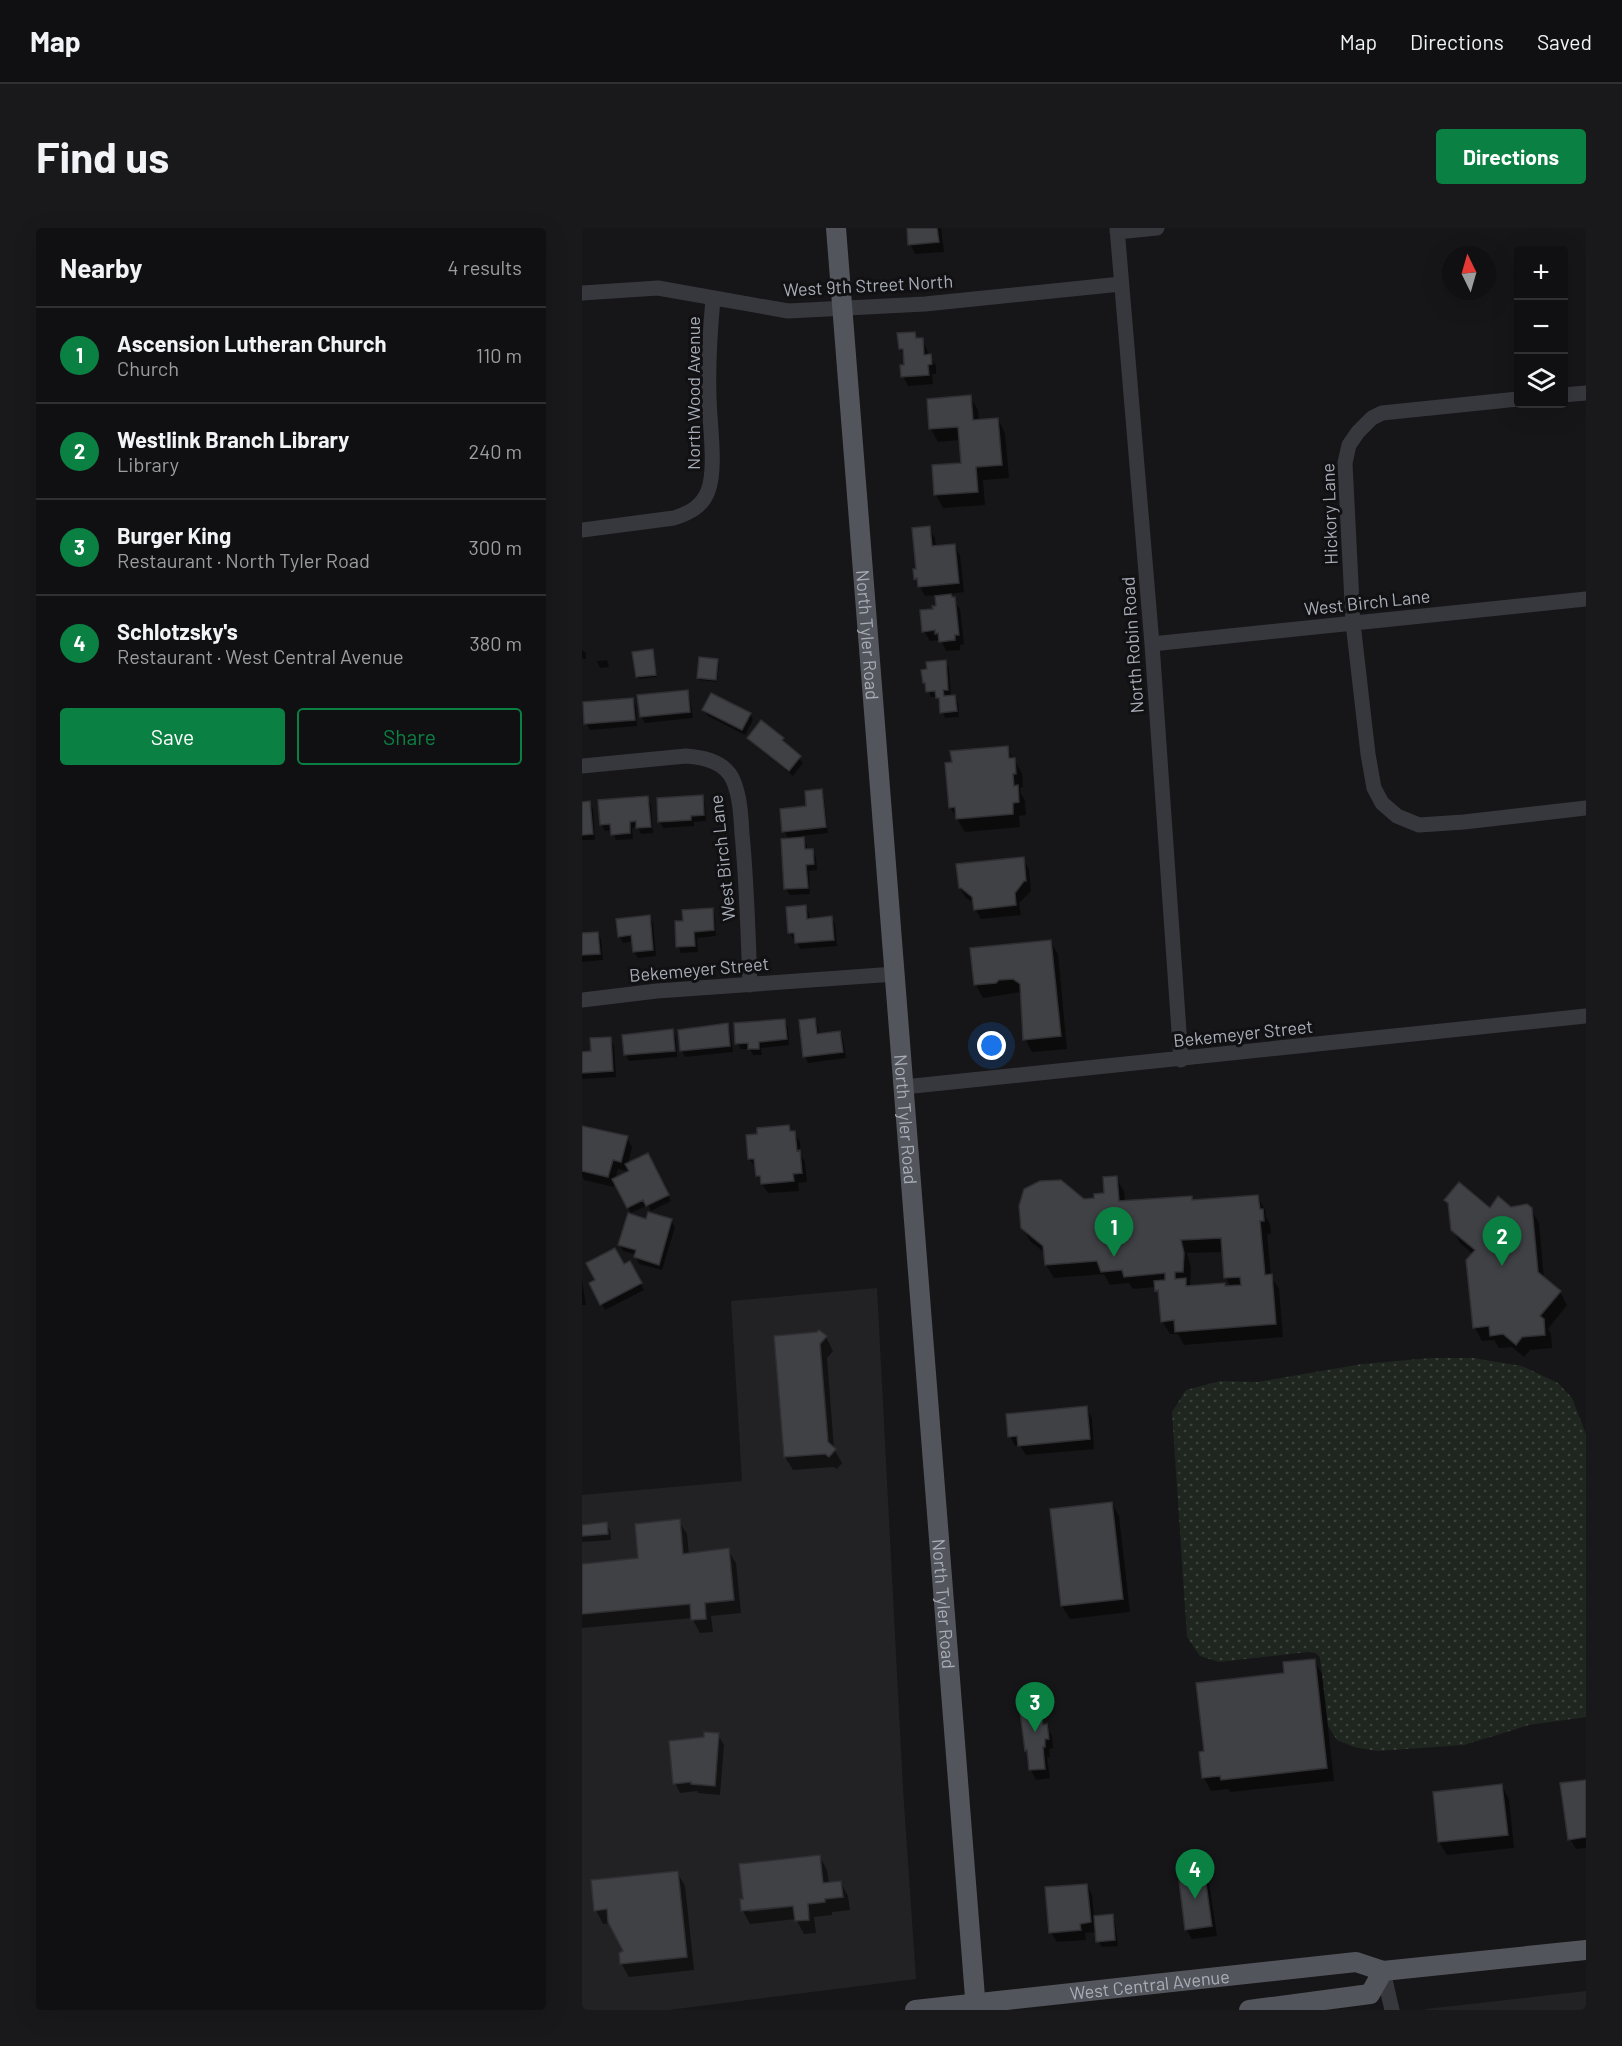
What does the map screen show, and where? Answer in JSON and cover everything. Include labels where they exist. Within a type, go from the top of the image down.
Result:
[{"type":"main road","name":"North Tyler Road","points":[[836,228],[976,2007]]},
{"type":"main road","name":"West Central Avenue","points":[[915,2010],[976,2007],[1356,1962],[1383,1971],[1586,1950]]},
{"type":"main road","points":[[1249,2010],[1370,1994],[1383,1971]]},
{"type":"street","points":[[1117,230],[1157,228]]},
{"type":"street","name":"North Robin Road","points":[[1117,230],[1152,644],[1181,1060]]},
{"type":"street","name":"West 9th Street North","points":[[582,293],[658,288],[788,311],[925,304],[1121,284]]},
{"type":"street","name":"North Wood Avenue","points":[[582,530],[674,518],[688,514],[697,508],[707,494],[712,480],[709,356],[713,299]]},
{"type":"street","points":[[1568,395],[1586,393]]},
{"type":"street","name":"Hickory Lane","points":[[1514,399],[1382,413],[1372,418],[1349,445],[1345,463],[1353,622],[1368,754],[1374,788],[1382,803],[1398,816],[1419,825],[1586,808]]},
{"type":"street","name":"West Birch Lane","points":[[1152,644],[1586,599]]},
{"type":"street","name":"West Birch Lane","points":[[582,766],[686,756],[701,757],[719,764],[732,778],[740,807],[746,872],[750,985]]},
{"type":"street","name":"Bekemeyer Street","points":[[582,1000],[895,974]]},
{"type":"street","name":"Bekemeyer Street","points":[[904,1087],[1181,1060],[1586,1016]]},
{"type":"street","points":[[1383,1971],[1392,2010]]},
{"type":"shaded area","points":[[877,1288],[903,1789],[916,1979],[669,2010],[582,2010],[582,1495],[742,1481],[731,1301]]},
{"type":"shaded area","points":[[1431,1358],[1473,1358],[1522,1366],[1558,1383],[1572,1398],[1586,1434],[1586,1717],[1529,1725],[1464,1745],[1377,1751],[1354,1747],[1337,1740],[1328,1726],[1320,1658],[1316,1654],[1308,1652],[1219,1662],[1200,1656],[1187,1637],[1172,1412],[1186,1390],[1220,1381],[1257,1382],[1362,1364]]},
{"type":"shaded area","points":[[1586,1991],[1586,2010],[1425,2010],[1426,2009]]},
{"type":"building","points":[[907,228],[937,228],[939,242],[908,245]]},
{"type":"building","points":[[915,332],[916,338],[923,338],[924,355],[931,354],[932,364],[928,365],[929,375],[901,377],[900,365],[904,365],[903,349],[899,349],[897,333]]},
{"type":"building","points":[[971,395],[973,420],[998,418],[1002,465],[976,467],[978,492],[934,495],[932,465],[961,463],[958,427],[929,429],[927,399]]},
{"type":"building","points":[[930,526],[932,546],[955,544],[959,583],[918,587],[917,578],[914,579],[913,569],[916,569],[912,528]]},
{"type":"building","points":[[951,594],[955,597],[959,635],[955,635],[955,640],[939,642],[938,633],[935,634],[935,630],[922,632],[920,610],[933,609],[932,606],[936,606],[935,596]]},
{"type":"building","points":[[653,649],[656,675],[636,677],[632,652]]},
{"type":"building","points":[[699,657],[718,659],[716,680],[697,678]]},
{"type":"building","points":[[946,660],[948,690],[943,690],[944,696],[955,695],[957,711],[940,713],[939,698],[936,698],[935,691],[926,692],[921,670],[927,669],[926,662]]},
{"type":"building","points":[[688,690],[690,712],[640,717],[637,695]]},
{"type":"building","points":[[711,693],[751,713],[742,730],[702,710]]},
{"type":"building","points":[[633,698],[635,720],[584,724],[583,702]]},
{"type":"building","points":[[761,720],[784,738],[782,740],[801,756],[789,771],[747,738]]},
{"type":"building","points":[[1008,746],[1009,758],[1015,758],[1014,786],[1018,785],[1019,802],[1013,803],[1013,814],[956,819],[955,807],[949,808],[945,763],[952,762],[950,751]]},
{"type":"building","points":[[822,789],[826,827],[782,832],[780,809],[806,806],[805,791]]},
{"type":"building","points":[[703,795],[704,815],[691,816],[691,820],[658,822],[657,798]]},
{"type":"building","points":[[648,796],[651,827],[636,828],[636,821],[630,822],[630,833],[611,835],[610,824],[600,825],[598,800]]},
{"type":"building","points":[[590,801],[593,834],[582,835],[582,802]]},
{"type":"building","points":[[804,837],[805,849],[813,849],[814,864],[806,865],[808,888],[784,889],[781,839]]},
{"type":"building","points":[[1024,857],[1026,881],[1015,893],[1016,905],[974,910],[972,897],[959,888],[956,864]]},
{"type":"building","points":[[806,905],[807,919],[832,916],[834,940],[795,943],[794,933],[788,933],[786,907]]},
{"type":"building","points":[[713,908],[714,930],[694,932],[695,946],[676,947],[675,921],[683,921],[682,910]]},
{"type":"building","points":[[650,915],[653,950],[633,952],[631,935],[618,937],[616,919]]},
{"type":"building","points":[[598,932],[600,954],[582,955],[582,933]]},
{"type":"building","points":[[1051,940],[1061,1036],[1023,1040],[1020,984],[1013,979],[974,985],[970,948]]},
{"type":"building","points":[[815,1018],[817,1034],[840,1031],[843,1052],[803,1057],[799,1020]]},
{"type":"building","points":[[785,1019],[787,1039],[759,1042],[759,1049],[748,1049],[748,1043],[735,1044],[734,1023]]},
{"type":"building","points":[[728,1023],[730,1046],[680,1051],[678,1030]]},
{"type":"building","points":[[673,1029],[675,1051],[624,1055],[622,1035]]},
{"type":"building","points":[[611,1037],[613,1071],[582,1073],[582,1052],[591,1051],[590,1038]]},
{"type":"building","points":[[789,1125],[790,1131],[795,1131],[797,1151],[800,1150],[802,1173],[793,1174],[794,1181],[761,1184],[760,1176],[756,1176],[754,1159],[748,1159],[746,1135],[757,1134],[757,1128]]},
{"type":"building","points":[[582,1126],[628,1136],[621,1162],[613,1160],[608,1177],[582,1171]]},
{"type":"building","points":[[648,1153],[669,1195],[646,1206],[643,1200],[627,1208],[612,1179],[629,1171],[625,1164]]},
{"type":"building","points":[[1117,1176],[1119,1201],[1192,1196],[1192,1200],[1258,1195],[1260,1209],[1263,1209],[1264,1221],[1260,1221],[1265,1275],[1272,1274],[1276,1324],[1175,1332],[1174,1320],[1161,1322],[1158,1290],[1155,1291],[1154,1281],[1165,1280],[1165,1273],[1124,1277],[1122,1270],[1101,1272],[1097,1261],[1045,1265],[1043,1246],[1021,1228],[1019,1206],[1024,1189],[1040,1181],[1061,1180],[1084,1199],[1094,1198],[1094,1194],[1104,1193],[1103,1177]],"holes":[[[1221,1238],[1224,1278],[1240,1277],[1241,1285],[1225,1286],[1225,1283],[1186,1286],[1186,1278],[1175,1279],[1175,1272],[1183,1272],[1184,1253],[1181,1240]]]},
{"type":"building","points":[[1459,1182],[1490,1208],[1498,1196],[1511,1207],[1527,1204],[1532,1208],[1538,1272],[1561,1291],[1540,1316],[1544,1319],[1545,1335],[1522,1337],[1516,1345],[1503,1334],[1490,1336],[1489,1326],[1473,1328],[1466,1260],[1475,1250],[1451,1230],[1448,1203],[1444,1200]]},
{"type":"building","points":[[648,1212],[672,1219],[659,1265],[634,1257],[636,1250],[618,1245],[628,1213],[646,1219]]},
{"type":"building","points":[[615,1248],[624,1264],[630,1261],[642,1283],[600,1305],[589,1283],[595,1280],[586,1263]]},
{"type":"building","points":[[819,1330],[827,1336],[820,1344],[828,1442],[836,1449],[829,1457],[825,1454],[784,1457],[774,1336]]},
{"type":"building","points":[[1087,1406],[1090,1439],[1018,1446],[1017,1436],[1008,1437],[1006,1414]]},
{"type":"building","points":[[1112,1502],[1123,1599],[1061,1606],[1050,1509]]},
{"type":"building","points":[[680,1519],[683,1554],[729,1548],[734,1600],[705,1603],[706,1619],[691,1620],[690,1604],[582,1614],[582,1564],[638,1558],[635,1524]]},
{"type":"building","points":[[607,1522],[608,1534],[582,1536],[582,1525]]},
{"type":"building","points":[[1315,1659],[1327,1768],[1221,1780],[1220,1776],[1202,1778],[1199,1752],[1204,1751],[1196,1683],[1284,1673],[1283,1662]]},
{"type":"building","points":[[1032,1702],[1034,1717],[1042,1716],[1043,1725],[1047,1724],[1049,1739],[1045,1739],[1045,1747],[1043,1747],[1045,1769],[1029,1770],[1027,1750],[1025,1751],[1019,1704]]},
{"type":"building","points":[[704,1732],[719,1733],[715,1786],[691,1784],[691,1782],[673,1784],[669,1741],[704,1737]]},
{"type":"building","points":[[1586,1780],[1586,1837],[1568,1840],[1560,1783]]},
{"type":"building","points":[[1502,1784],[1508,1835],[1438,1842],[1433,1792]]},
{"type":"building","points":[[820,1855],[823,1883],[841,1881],[843,1897],[808,1904],[809,1920],[795,1921],[793,1906],[741,1911],[740,1899],[743,1899],[739,1864]]},
{"type":"building","points":[[1204,1870],[1212,1926],[1185,1930],[1178,1873]]},
{"type":"building","points":[[678,1871],[687,1957],[620,1964],[619,1953],[623,1951],[608,1922],[607,1909],[594,1911],[591,1880]]},
{"type":"building","points":[[1087,1884],[1091,1922],[1080,1924],[1081,1930],[1049,1933],[1045,1887]]},
{"type":"building","points":[[1113,1914],[1115,1940],[1096,1942],[1094,1916]]},
{"type":"place","name":"Ascension Lutheran Church","points":[[1114,1257]]},
{"type":"place","name":"Westlink Branch Library","points":[[1502,1266]]},
{"type":"place","name":"Burger King","points":[[1035,1732]]},
{"type":"place","name":"Schlotzsky's","points":[[1195,1899]]}]
